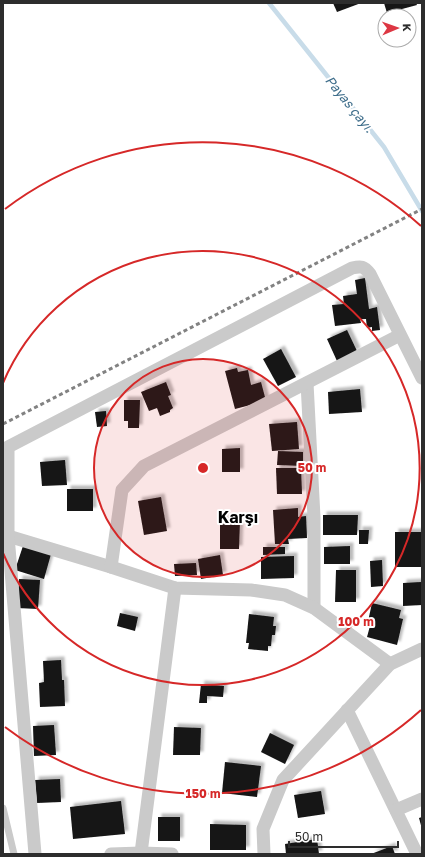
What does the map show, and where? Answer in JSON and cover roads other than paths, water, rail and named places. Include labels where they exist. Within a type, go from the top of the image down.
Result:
[{"type":"street","points":[[35,854],[8,536],[8,448],[352,268],[360,266],[366,268],[370,274],[422,378]]},
{"type":"street","points":[[111,567],[122,490],[144,466],[400,335]]},
{"type":"street","points":[[307,383],[314,517],[314,608]]},
{"type":"street","points":[[8,536],[175,588],[252,590],[285,595],[314,608],[390,664]]},
{"type":"street","points":[[141,853],[175,588]]},
{"type":"street","points":[[264,854],[262,829],[282,780],[390,664],[422,649]]},
{"type":"street","points":[[347,710],[416,854]]},
{"type":"street","points":[[396,810],[422,799]]},
{"type":"street","points":[[111,854],[172,854]]},
{"type":"lane","points":[[3,808],[14,854]]},
{"type":"waterway","name":"Payas çayı.","points":[[269,3],[384,147],[422,211]]},
{"type":"railway","points":[[3,424],[422,209]]},
{"type":"district","name":"Karşı","points":[[238,517]]}]
